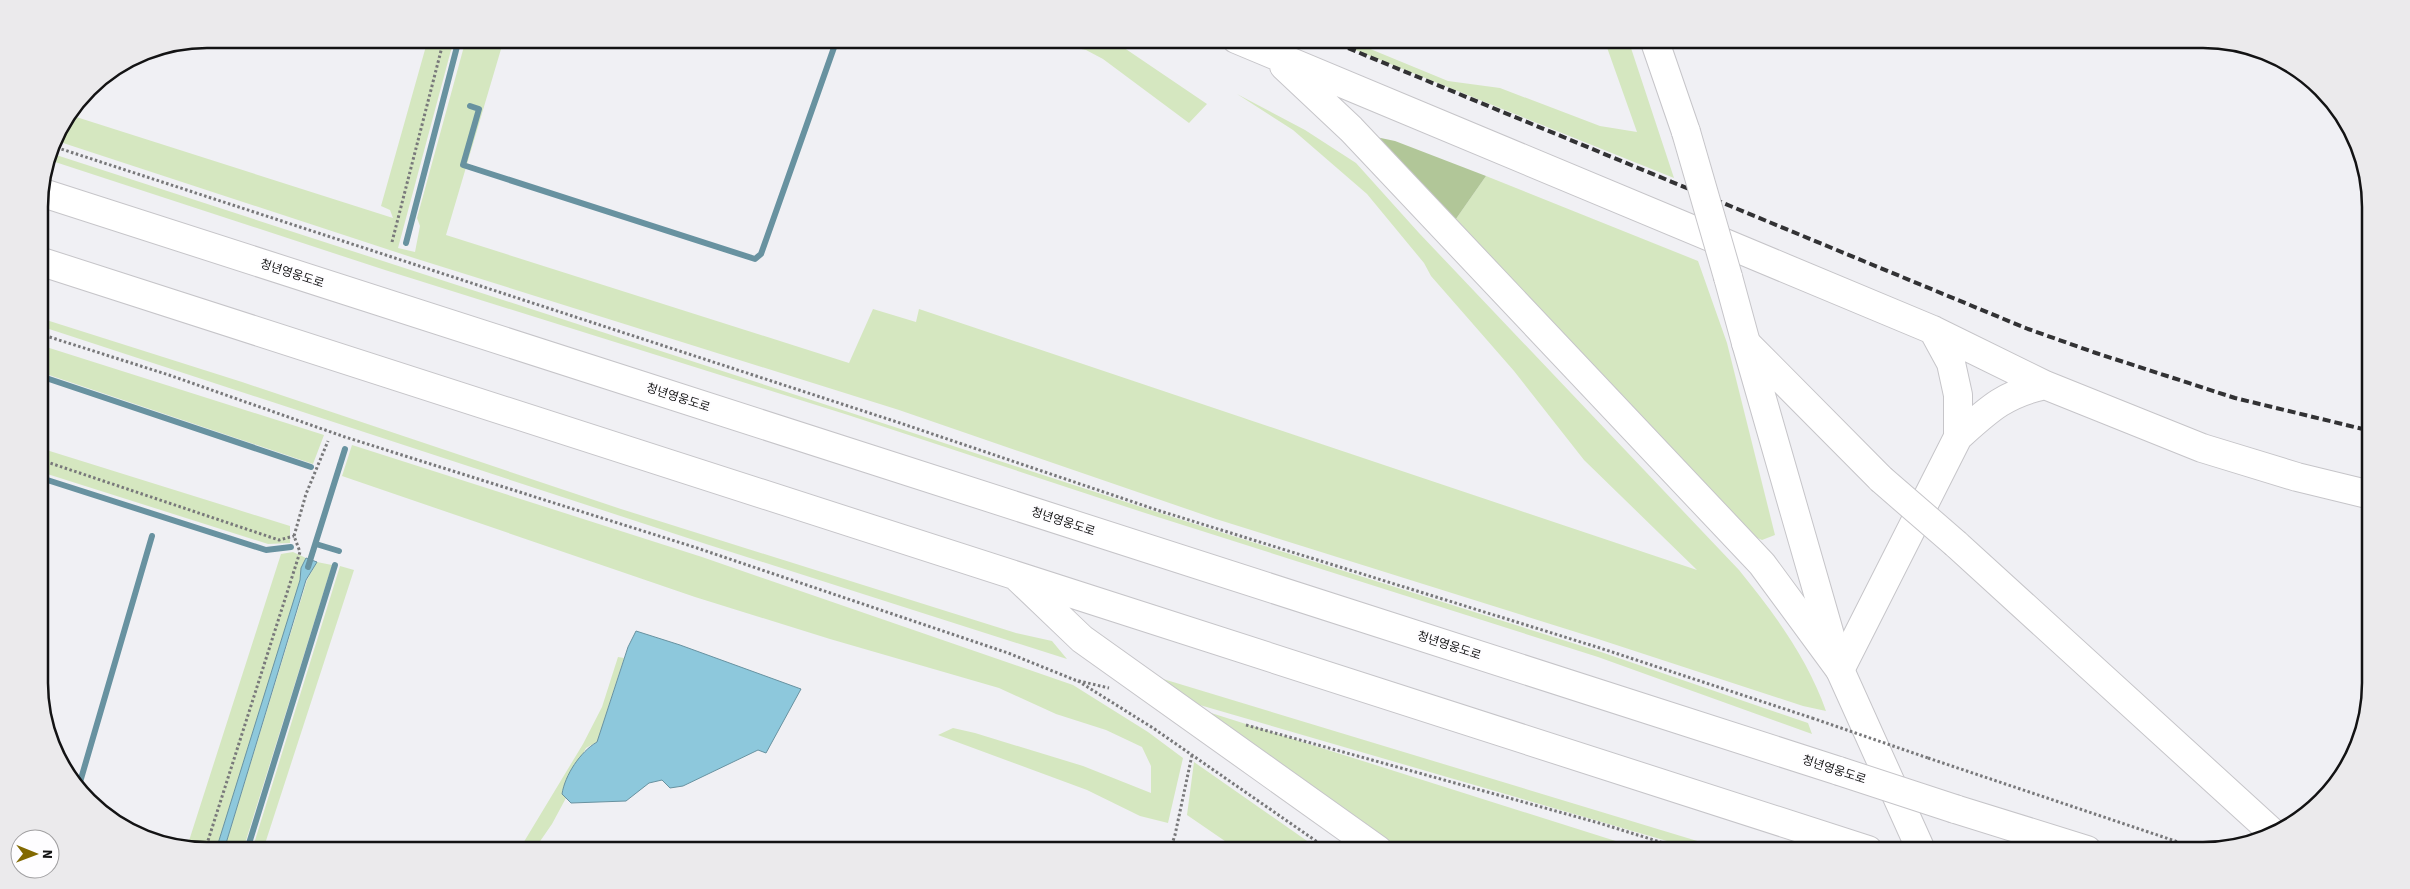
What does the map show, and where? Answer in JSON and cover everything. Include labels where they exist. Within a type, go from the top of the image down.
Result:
[{"type":"main road","points":[[1261,48],[1933,330],[2045,385],[2202,448],[2297,478],[2362,493]]},
{"type":"main road","points":[[1657,48],[1686,132],[1840,670],[1917,841]]},
{"type":"main road","points":[[1266,50],[1351,129],[1762,564],[1840,670]]},
{"type":"main road","name":"청년영웅도로","points":[[48,195],[2058,841]]},
{"type":"main road","points":[[48,264],[1011,572],[1841,841]]},
{"type":"main road","points":[[1933,330],[1951,364],[1958,395],[1958,437]]},
{"type":"main road","points":[[1746,343],[1881,479],[1956,544],[2267,828]]},
{"type":"main road","points":[[1840,670],[1958,437],[1988,410],[2020,391],[2045,385]]},
{"type":"main road","points":[[1011,572],[1082,639],[1366,841]]},
{"type":"path","points":[[392,242],[442,48]]},
{"type":"path","points":[[59,148],[882,416],[1157,510],[1581,642],[2175,841]]},
{"type":"path","points":[[48,337],[345,437],[697,548],[1008,653],[1075,680],[1112,689]]},
{"type":"path","points":[[208,842],[300,552],[294,536],[306,494],[328,441]]},
{"type":"path","points":[[48,463],[279,540],[294,536]]},
{"type":"path","points":[[1075,680],[1192,755],[1317,841]]},
{"type":"path","points":[[1243,724],[1657,841]]},
{"type":"path","points":[[1173,842],[1192,755]]},
{"type":"green space","points":[[425,48],[452,48],[398,248],[415,252],[420,226],[417,218],[464,48],[501,48],[446,235],[849,363],[873,309],[916,322],[919,309],[1697,570],[1584,460],[1514,371],[1431,276],[1424,263],[1367,194],[1293,130],[1237,94],[1305,130],[1356,163],[1419,233],[1739,570],[1789,637],[1810,673],[1826,711],[1803,706],[1595,638],[1216,519],[899,410],[414,258],[61,142],[75,117],[393,218],[390,210],[381,206]]},
{"type":"green space","points":[[1077,48],[1124,48],[1207,104],[1189,123],[1103,59],[1086,50]]},
{"type":"green space","points":[[1350,48],[1368,48],[1448,81],[1500,88],[1600,126],[1637,132],[1607,48],[1631,48],[1674,178]]},
{"type":"green space","points":[[1376,137],[1395,141],[1486,176],[1451,226]]},
{"type":"green space","points":[[56,155],[1163,514],[1601,652],[1808,723],[1812,734],[1598,657],[1142,512],[848,415],[385,270],[54,162]]},
{"type":"green space","points":[[1486,176],[1698,261],[1727,343],[1775,535],[1762,540],[1742,531],[1451,226]]},
{"type":"green space","points":[[48,321],[242,382],[621,509],[1016,633],[1052,641],[1067,659],[706,544],[48,329]]},
{"type":"green space","points":[[48,348],[324,435],[313,464],[48,375]]},
{"type":"green space","points":[[352,445],[702,557],[1073,685],[1148,732],[1183,758],[1168,823],[1140,816],[1087,790],[938,735],[953,728],[975,733],[1083,766],[1151,793],[1151,766],[1142,747],[1106,730],[1056,714],[999,688],[830,639],[695,597],[342,476]]},
{"type":"green space","points":[[48,450],[290,526],[290,543],[268,544],[48,474]]},
{"type":"green space","points":[[293,552],[306,558],[301,568],[300,580],[218,842],[189,840],[281,554]]},
{"type":"green space","points":[[317,562],[332,565],[246,842],[226,842],[307,580]]},
{"type":"green space","points":[[340,566],[354,570],[266,842],[254,842]]},
{"type":"green space","points":[[618,657],[624,658],[597,742],[586,748],[562,794],[566,798],[540,842],[524,842],[583,744],[602,707]]},
{"type":"green space","points":[[1140,672],[1698,841],[1668,841],[1148,690]]},
{"type":"green space","points":[[1189,706],[1617,841],[1379,841]]},
{"type":"green space","points":[[1194,762],[1308,841],[1226,841],[1187,815]]},
{"type":"water","points":[[306,558],[317,562],[306,580],[226,842],[218,842],[300,580],[301,568]]},
{"type":"water","points":[[636,631],[801,689],[766,753],[758,750],[683,786],[670,788],[662,780],[649,783],[626,801],[571,803],[562,794],[566,779],[579,758],[597,742],[628,647]]},
{"type":"waterway","points":[[406,243],[457,48]]},
{"type":"waterway","points":[[470,106],[479,109],[463,165],[755,259],[761,254],[834,48]]},
{"type":"waterway","points":[[48,379],[311,467]]},
{"type":"waterway","points":[[308,567],[345,449]]},
{"type":"waterway","points":[[48,480],[266,550],[291,547]]},
{"type":"waterway","points":[[81,779],[152,536]]},
{"type":"waterway","points":[[316,544],[339,551]]},
{"type":"waterway","points":[[249,842],[335,565]]},
{"type":"railway","points":[[1348,48],[2028,329],[2235,398],[2362,429]]}]
